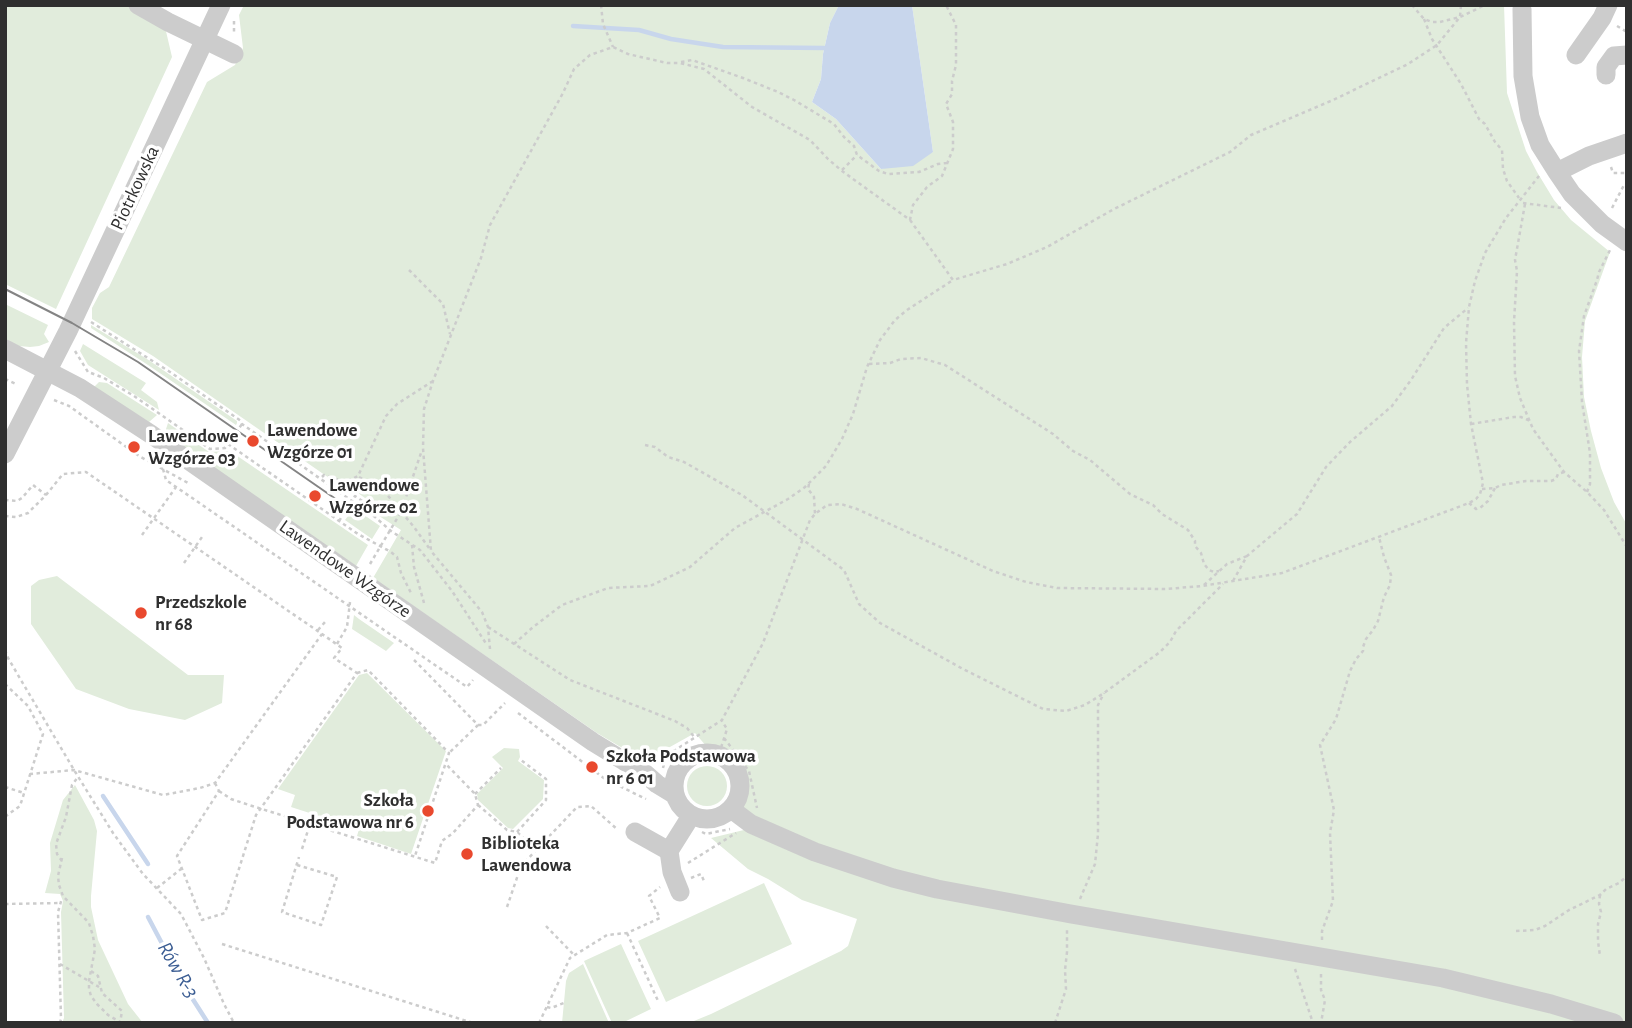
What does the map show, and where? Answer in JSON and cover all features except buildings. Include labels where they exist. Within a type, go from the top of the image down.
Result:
[{"type":"street","points":[[138,5],[234,54]]},
{"type":"street","name":"Piotrkowska","points":[[48,370],[221,5]]},
{"type":"street","points":[[1576,55],[1608,5]]},
{"type":"street","points":[[1522,9],[1523,76],[1530,117],[1548,174],[1602,224],[1618,246]]},
{"type":"street","points":[[1606,75],[1606,67],[1614,56],[1627,55]]},
{"type":"street","points":[[1548,174],[1627,143]]},
{"type":"street","name":"Lawendowe Wzgórze","points":[[5,349],[48,370],[152,435],[593,742],[641,769],[657,785],[675,795],[695,823]]},
{"type":"street","points":[[5,454],[48,370]]},
{"type":"street","points":[[669,851],[695,823],[701,819],[722,816],[738,800],[740,778],[722,746],[695,754],[670,770],[675,795]]},
{"type":"street","name":"Lawendowe Wzgórze","points":[[641,769],[670,770]]},
{"type":"street","points":[[731,809],[751,824],[814,852],[893,878],[937,889],[1443,978],[1551,1004],[1614,1023]]},
{"type":"street","points":[[628,832],[669,851]]},
{"type":"street","points":[[669,851],[672,872],[680,892]]},
{"type":"path","points":[[601,5],[603,24],[613,47],[628,54],[704,69],[752,107],[810,140],[842,171],[910,220],[953,280]]},
{"type":"path","points":[[910,220],[913,205],[927,187],[942,176],[953,149],[953,121],[947,104],[952,94],[956,65],[956,25],[946,5]]},
{"type":"path","points":[[1412,5],[1424,19],[1432,38],[1479,119],[1502,150],[1507,181],[1520,199],[1524,204],[1563,209]]},
{"type":"path","points":[[514,644],[562,605],[608,588],[650,586],[690,567],[735,528],[788,499],[809,483],[826,466],[842,439],[880,340],[895,320],[907,310],[953,280],[1007,264],[1047,247],[1114,209],[1230,152],[1251,135],[1408,64],[1437,45],[1460,17],[1461,5]]},
{"type":"path","points":[[1424,19],[1440,22],[1460,17],[1485,5]]},
{"type":"path","points":[[1618,27],[1627,32]]},
{"type":"path","points":[[431,551],[423,448],[424,409],[433,381],[481,258],[490,225],[574,69],[590,55],[613,47]]},
{"type":"path","points":[[680,63],[692,60],[778,92],[834,124],[854,146],[857,155],[879,171],[888,174],[919,172],[947,163]]},
{"type":"path","points":[[842,171],[857,155]]},
{"type":"path","points":[[1611,167],[1613,173],[1627,173]]},
{"type":"path","points":[[670,770],[666,756],[722,720],[763,643],[810,520],[827,505],[841,504],[857,509],[993,571],[1026,582],[1057,588],[1166,589],[1225,583],[1282,573],[1476,499],[1482,489],[1482,478],[1466,384],[1469,307],[1485,253],[1520,199],[1548,174]]},
{"type":"path","points":[[1612,208],[1627,184]]},
{"type":"path","points":[[1524,204],[1515,260],[1515,376],[1520,398],[1533,429],[1564,472],[1605,510],[1627,547]]},
{"type":"path","points":[[1587,492],[1590,484],[1590,453],[1582,402],[1580,340],[1584,316],[1598,272],[1618,246]]},
{"type":"path","points":[[409,270],[443,304],[450,334]]},
{"type":"path","points":[[1202,586],[1227,564],[1247,556],[1297,514],[1326,467],[1392,406],[1444,328],[1469,307]]},
{"type":"path","points":[[88,321],[170,372],[241,421],[419,550],[444,580],[490,647]]},
{"type":"path","points":[[75,350],[88,372],[134,397],[210,449],[225,449],[242,424]]},
{"type":"path","points":[[869,364],[921,358],[945,365],[1053,434],[1073,451],[1090,460],[1130,494],[1153,505],[1188,530],[1195,546],[1202,553],[1204,564],[1209,570],[1219,571]]},
{"type":"path","points":[[5,379],[16,384]]},
{"type":"path","points":[[321,478],[324,475],[345,482],[358,477],[386,416],[397,404],[433,381]]},
{"type":"path","points":[[54,400],[69,407],[139,456],[190,484]]},
{"type":"path","points":[[1471,424],[1514,417],[1530,421]]},
{"type":"path","points":[[228,444],[381,547]]},
{"type":"path","points":[[645,445],[655,447],[668,457],[684,462],[742,495],[844,570],[859,604],[880,623],[1043,709],[1066,711],[1085,705],[1104,693],[1160,652],[1176,631],[1225,583]]},
{"type":"path","points":[[369,567],[401,512],[423,448]]},
{"type":"path","points":[[163,469],[166,480],[467,687],[473,680]]},
{"type":"path","points":[[5,516],[16,517],[28,513],[63,474],[86,472],[337,644],[342,648],[334,658],[357,673]]},
{"type":"path","points":[[1482,489],[1526,481],[1551,481],[1564,472]]},
{"type":"path","points":[[358,477],[383,491],[482,612],[488,627],[491,657]]},
{"type":"path","points":[[809,483],[808,489],[814,497],[815,514]]},
{"type":"path","points":[[5,500],[17,501],[33,485],[46,495]]},
{"type":"path","points":[[142,535],[176,487]]},
{"type":"path","points":[[1469,503],[1476,509],[1480,508],[1488,501],[1495,488]]},
{"type":"path","points":[[339,521],[355,496],[378,512],[375,517]]},
{"type":"path","points":[[184,563],[202,537]]},
{"type":"path","points":[[1321,1023],[1325,1000],[1321,990],[1322,931],[1333,901],[1329,833],[1334,810],[1320,745],[1336,719],[1350,671],[1378,621],[1390,585],[1391,575],[1379,537]]},
{"type":"path","points":[[412,545],[414,567],[426,610]]},
{"type":"path","points":[[1233,581],[1247,556]]},
{"type":"path","points":[[337,644],[347,627],[350,604]]},
{"type":"path","points":[[317,631],[325,622]]},
{"type":"path","points":[[488,627],[570,680],[675,721],[687,728],[695,738]]},
{"type":"path","points":[[30,774],[74,771],[163,795],[215,783],[322,634]]},
{"type":"path","points":[[5,650],[113,833],[143,874],[181,914],[234,1023]]},
{"type":"path","points":[[414,660],[478,725]]},
{"type":"path","points":[[219,791],[177,856],[202,920],[225,913],[256,815],[357,673],[368,670],[449,752]]},
{"type":"path","points":[[6,686],[27,706],[43,734],[20,806],[6,817]]},
{"type":"path","points":[[1055,1023],[1066,989],[1067,923],[1086,888],[1095,864],[1098,834],[1098,705],[1104,693]]},
{"type":"path","points":[[415,856],[449,752],[505,703]]},
{"type":"path","points":[[514,709],[605,779],[648,800]]},
{"type":"path","points":[[681,868],[759,818],[749,771],[722,746],[727,729],[722,720]]},
{"type":"path","points":[[516,832],[546,800],[546,779],[521,760]]},
{"type":"path","points":[[445,763],[475,794],[478,804],[507,830],[516,832],[536,849]]},
{"type":"path","points":[[475,794],[501,768]]},
{"type":"path","points":[[78,777],[72,785],[66,817],[55,844],[57,854],[62,860],[59,885],[63,896],[89,923],[92,932],[95,949],[90,971],[89,989],[97,1004],[120,1022],[122,1011],[102,993],[98,976],[90,971]]},
{"type":"path","points":[[215,783],[219,791],[231,799],[435,863],[442,841],[453,833],[478,804]]},
{"type":"path","points":[[5,787],[24,793]]},
{"type":"path","points":[[507,907],[521,866],[578,807],[591,806],[628,832]]},
{"type":"path","points":[[695,823],[706,834],[751,824]]},
{"type":"path","points":[[302,849],[310,824]]},
{"type":"path","points":[[297,865],[337,877],[321,925],[282,912],[299,857]]},
{"type":"path","points":[[157,888],[181,869]]},
{"type":"path","points":[[1516,931],[1535,930],[1600,895],[1627,876]]},
{"type":"path","points":[[539,1023],[570,958],[607,935],[627,933],[660,918],[649,896],[662,883]]},
{"type":"path","points":[[1600,895],[1600,956]]},
{"type":"path","points":[[60,1023],[58,912],[63,896]]},
{"type":"path","points":[[5,904],[61,903]]},
{"type":"path","points":[[547,926],[575,955]]},
{"type":"path","points":[[627,933],[659,1003]]},
{"type":"path","points":[[222,943],[473,1023]]},
{"type":"path","points":[[1289,951],[1313,1023]]},
{"type":"path","points":[[60,964],[100,988]]},
{"type":"path","points":[[547,1007],[564,1003]]},
{"type":"green space","points":[[5,5],[125,5],[165,27],[172,57],[56,309],[5,284]]},
{"type":"green space","points":[[244,5],[839,5],[830,23],[821,79],[812,102],[836,119],[881,169],[933,152],[912,5],[1504,5],[1507,93],[1526,151],[1554,200],[1571,220],[1610,252],[1585,321],[1582,357],[1584,397],[1591,431],[1614,502],[1627,525],[1627,1023],[689,1023],[841,951],[848,946],[857,919],[802,900],[748,869],[711,838],[748,829],[743,809],[747,780],[742,764],[725,751],[707,747],[695,733],[661,752],[659,761],[624,749],[597,733],[373,578],[401,530],[379,516],[382,510],[348,486],[345,489],[153,356],[92,319],[92,308],[100,293],[109,287],[207,82],[235,65],[243,48],[239,15]]},
{"type":"green space","points":[[5,304],[48,325],[44,334],[49,342],[30,347],[19,346],[5,339]]},
{"type":"green space","points":[[91,325],[147,359],[237,421],[236,425],[91,328]]},
{"type":"green space","points":[[83,344],[146,383],[141,390],[157,402],[159,410],[88,365],[80,351]]},
{"type":"green space","points":[[99,382],[107,383],[157,415],[149,422],[94,387]]},
{"type":"green space","points":[[168,423],[209,452],[230,451],[368,545],[356,566],[166,435]]},
{"type":"green space","points":[[354,508],[380,526],[372,539],[345,520]]},
{"type":"green space","points":[[57,576],[188,675],[224,675],[222,703],[185,720],[129,709],[76,689],[31,624],[31,586],[39,580]]},
{"type":"green space","points":[[354,615],[394,643],[386,651],[352,629]]},
{"type":"green space","points":[[367,673],[446,751],[411,854],[357,836],[359,829],[291,807],[295,795],[278,789],[359,675]]},
{"type":"green space","points":[[504,748],[519,749],[518,761],[544,780],[543,799],[513,829],[508,828],[478,800],[477,794],[503,768],[492,757]]},
{"type":"green space","points":[[707,766],[721,772],[727,786],[721,800],[707,806],[693,800],[687,786],[693,772]]},
{"type":"green space","points":[[75,785],[97,831],[91,907],[98,940],[128,1004],[143,1023],[62,1023],[63,901],[60,894],[45,893],[51,871],[50,843],[63,800]]},
{"type":"green space","points":[[764,883],[792,944],[666,1002],[638,941]]},
{"type":"green space","points":[[621,944],[651,1009],[622,1023],[612,1023],[584,961]]},
{"type":"green space","points":[[583,964],[609,1023],[562,1023],[566,981],[569,973]]},
{"type":"water","points":[[839,5],[912,5],[933,152],[913,166],[881,169],[836,119],[812,102],[821,79],[830,23]]},
{"type":"waterway","points":[[573,26],[639,30],[671,39],[723,47],[824,48]]},
{"type":"waterway","name":"Rów R-3","points":[[103,796],[148,864]]},
{"type":"waterway","name":"Rów R-3","points":[[148,917],[185,987],[208,1023]]},
{"type":"tram line","points":[[5,289],[72,323],[138,362],[343,504]]},
{"type":"place","name":"Lawendowe Wzgórze 01","points":[[253,441]]},
{"type":"place","name":"Lawendowe Wzgórze 03","points":[[134,447]]},
{"type":"place","name":"Lawendowe Wzgórze 02","points":[[315,496]]},
{"type":"place","name":"Przedszkole nr 68","points":[[141,613]]},
{"type":"place","name":"Szkoła Podstawowa nr 6 01","points":[[592,767]]},
{"type":"place","name":"Szkoła Podstawowa nr 6","points":[[428,811]]},
{"type":"place","name":"Biblioteka Lawendowa","points":[[467,854]]}]
